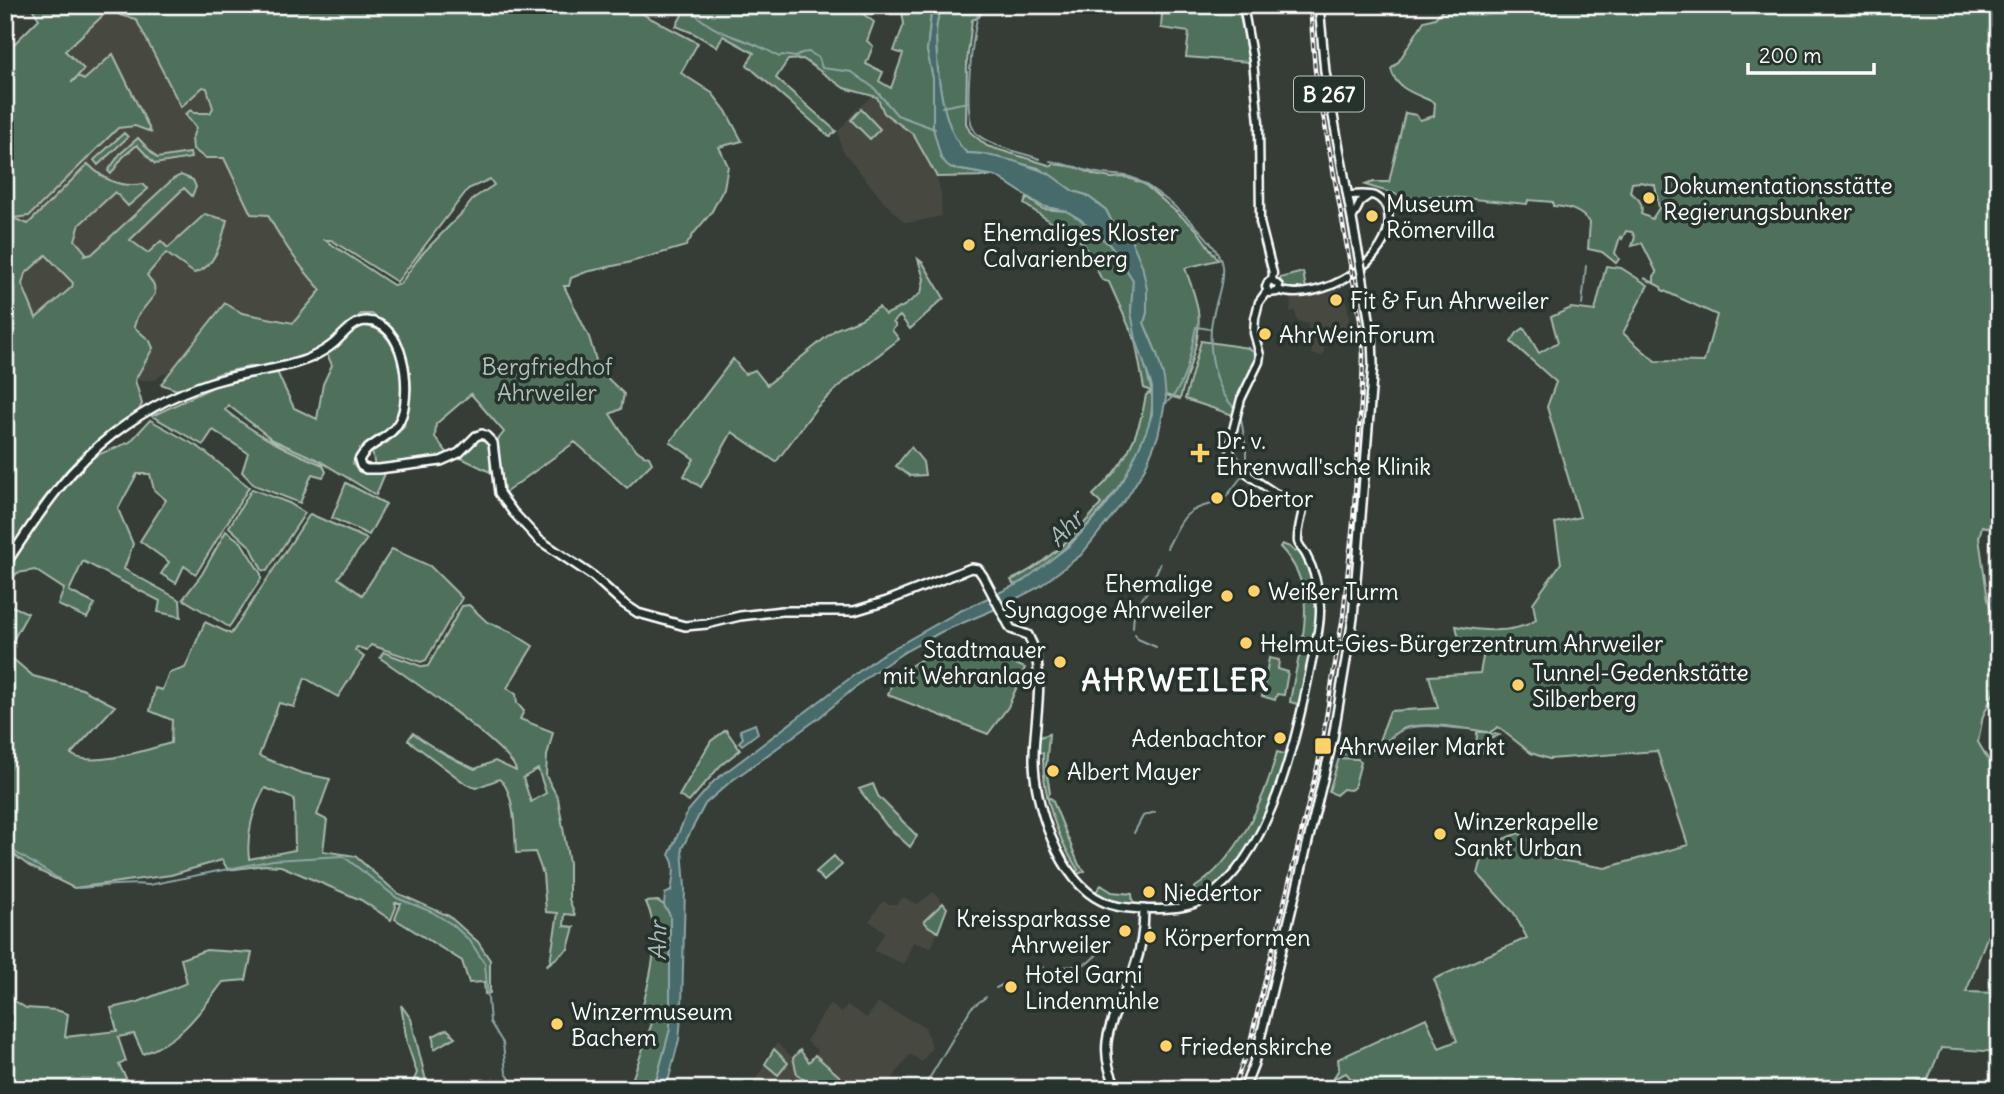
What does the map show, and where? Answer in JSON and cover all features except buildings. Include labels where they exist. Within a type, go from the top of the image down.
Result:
[{"type":"main road","name":"B 267","points":[[1244,1089],[1254,1063],[1326,772],[1344,681],[1357,580],[1372,381],[1372,338],[1325,72],[1319,5]]},
{"type":"main road","points":[[5,565],[67,476],[101,443],[138,417],[183,393],[213,382],[307,359],[336,342],[356,323],[370,322],[388,333],[399,350],[405,372],[405,403],[399,423],[390,435],[365,450],[359,460],[361,466],[366,469],[379,469],[441,461],[459,453],[476,436],[486,436],[493,443],[499,493],[513,512],[539,540],[593,576],[638,613],[674,624],[694,626],[740,616],[782,611],[854,611],[971,568],[978,569],[1006,621],[1015,632],[1030,637],[1033,646],[1038,670],[1034,773],[1038,799],[1053,839],[1073,878],[1092,895],[1112,905],[1144,909],[1137,961],[1105,1045],[1108,1067],[1118,1089]]},
{"type":"street","points":[[1243,5],[1253,61],[1259,122],[1260,222],[1271,260],[1272,280]]},
{"type":"street","points":[[1278,290],[1317,290],[1347,277],[1370,259],[1384,240],[1389,223],[1388,212],[1384,203],[1370,195],[1348,195]]},
{"type":"street","points":[[1352,219],[1361,201],[1370,195]]},
{"type":"street","points":[[1267,291],[1273,294],[1278,290],[1279,284],[1272,280]]},
{"type":"street","points":[[1144,909],[1192,905],[1206,899],[1225,882],[1249,850],[1277,799],[1308,680],[1320,608],[1313,570],[1298,542],[1303,510],[1297,502],[1275,493],[1251,477],[1232,457],[1230,449],[1243,394],[1259,362],[1260,355],[1254,333],[1255,318],[1259,302],[1267,291],[1267,283],[1272,280]]},
{"type":"shaded area","points":[[173,5],[248,147],[358,319],[231,359],[161,375],[156,380],[128,381],[36,318],[22,284],[5,221],[5,151],[84,69],[64,51],[113,6]]},
{"type":"shaded area","points":[[872,96],[877,97],[884,113],[913,134],[937,177],[942,216],[904,222],[883,201],[842,150],[838,132],[853,113]]},
{"type":"shaded area","points":[[1337,289],[1346,299],[1353,342],[1326,341],[1323,356],[1311,354],[1314,338],[1305,337],[1309,324],[1297,321],[1295,311],[1290,312],[1291,298]]},
{"type":"shaded area","points":[[934,892],[947,908],[931,948],[913,942],[904,964],[874,951],[885,932],[869,921],[883,901],[897,904],[903,897],[917,904]]},
{"type":"shaded area","points":[[830,1003],[841,1013],[847,1005],[867,1018],[878,1003],[925,1027],[932,1047],[922,1062],[910,1054],[885,1089],[854,1089],[815,1055],[818,1051],[806,1041]]},
{"type":"shaded area","points":[[777,1043],[793,1058],[797,1074],[814,1089],[750,1089],[765,1064],[778,1075],[788,1063],[774,1049]]},
{"type":"green space","name":"Bergfriedhof Ahrweiler","points":[[30,5],[632,5],[646,16],[698,43],[681,73],[712,93],[726,111],[742,141],[719,147],[728,166],[724,188],[711,213],[686,246],[586,272],[571,278],[569,286],[564,286],[589,337],[599,370],[624,394],[621,409],[610,414],[637,451],[649,457],[652,463],[627,488],[575,442],[502,495],[497,441],[504,432],[471,394],[436,424],[435,437],[449,455],[375,467],[372,451],[387,443],[404,427],[411,388],[409,365],[396,335],[372,314],[361,314],[324,348],[301,359],[277,366],[253,366],[221,373],[177,390],[161,384],[225,303],[242,313],[293,323],[321,290],[292,254],[268,215],[251,214],[224,158],[205,158],[193,149],[192,138],[196,128],[185,114],[191,110],[194,113],[210,113],[213,108],[207,88],[203,87],[181,107],[136,19],[120,15],[112,7],[65,51],[84,69],[71,83],[79,76],[84,80],[113,54],[151,132],[135,126],[118,128],[29,216],[13,218],[28,224],[88,164],[113,182],[143,184],[148,189],[128,206],[115,192],[80,224],[75,240],[86,253],[84,256],[92,254],[173,179],[181,175],[193,180],[196,187],[192,196],[184,188],[130,240],[148,253],[161,241],[168,248],[205,214],[227,220],[217,252],[202,270],[194,273],[166,253],[147,275],[154,285],[155,294],[137,317],[134,327],[150,341],[153,348],[135,380],[142,404],[137,414],[89,448],[66,471],[31,515],[38,520],[92,457],[130,442],[150,420],[200,448],[249,487],[196,574],[184,566],[176,583],[161,574],[169,562],[140,541],[166,500],[154,490],[150,474],[137,474],[118,509],[133,544],[124,569],[180,600],[181,617],[158,612],[160,601],[83,561],[69,591],[95,604],[87,618],[58,605],[64,589],[35,570],[17,573],[5,587],[5,53],[39,19]],"holes":[[[490,179],[494,185],[474,198],[421,255],[400,284],[393,285],[325,240],[331,240],[397,282],[468,189]],[[46,255],[73,283],[72,287],[36,318],[22,284],[25,274]]]},
{"type":"green space","points":[[674,5],[851,5],[874,22],[867,41],[873,46],[866,64],[883,72],[879,81],[891,88],[903,54],[894,51],[904,24],[901,5],[932,5],[927,51],[933,78],[933,128],[950,168],[996,176],[937,177],[913,134],[884,113],[877,97],[844,88],[803,59],[788,60],[776,78],[836,131],[830,137],[747,65],[754,53],[723,36],[717,47],[676,26],[682,15]]},
{"type":"green space","points":[[942,5],[985,5],[979,17],[972,20],[967,62],[966,123],[970,132],[987,146],[1052,166],[1076,167],[1095,175],[1126,177],[1144,184],[1196,229],[1218,260],[1185,268],[1196,300],[1199,322],[1196,344],[1180,399],[1165,395],[1157,354],[1144,323],[1147,312],[1131,239],[1113,224],[1106,210],[1086,195],[1073,191],[1038,168],[983,154],[966,153],[958,142],[946,113],[937,62],[936,32]]},
{"type":"green space","points":[[1150,5],[1238,5],[1249,62],[1186,57],[1189,32],[1161,28],[1162,13],[1149,10]]},
{"type":"green space","points":[[1447,5],[1999,5],[1999,530],[1982,526],[1979,538],[1988,600],[1992,611],[1999,615],[1999,681],[1983,716],[1978,742],[1999,778],[1999,927],[1991,927],[1966,992],[1999,993],[1999,1052],[1941,1048],[1928,1079],[1900,1089],[1360,1089],[1346,1073],[1333,1079],[1339,1069],[1338,1059],[1426,1018],[1439,1048],[1457,1041],[1434,979],[1527,938],[1514,913],[1478,874],[1483,857],[1491,846],[1519,833],[1554,859],[1605,868],[1688,845],[1657,751],[1549,759],[1531,753],[1498,727],[1489,733],[1499,735],[1490,739],[1489,752],[1476,753],[1477,732],[1488,732],[1424,725],[1402,729],[1373,750],[1349,755],[1351,752],[1377,746],[1390,711],[1438,708],[1429,676],[1480,673],[1484,652],[1462,651],[1456,626],[1486,630],[1507,629],[1518,628],[1536,620],[1533,603],[1561,563],[1555,523],[1580,517],[1547,407],[1556,382],[1511,342],[1517,333],[1524,328],[1539,353],[1558,342],[1551,317],[1571,308],[1595,311],[1606,266],[1621,268],[1648,285],[1623,333],[1655,361],[1704,362],[1717,315],[1662,290],[1644,278],[1654,283],[1657,273],[1642,243],[1632,246],[1635,237],[1632,232],[1626,231],[1622,239],[1620,237],[1615,253],[1619,259],[1616,263],[1602,252],[1588,249],[1590,222],[1586,218],[1573,210],[1553,206],[1553,202],[1528,200],[1527,204],[1438,196],[1408,198],[1365,185],[1389,182],[1405,113],[1416,115],[1420,120],[1434,116],[1435,103],[1403,87],[1391,69],[1424,21],[1435,18]],"holes":[[[1632,183],[1655,185],[1659,208],[1652,219],[1641,214],[1640,201],[1630,192]]]},
{"type":"green space","points":[[861,109],[880,129],[870,139],[851,120]]},
{"type":"green space","points":[[124,133],[128,137],[98,165],[94,160]]},
{"type":"green space","points":[[138,138],[157,158],[190,153],[191,158],[155,164],[137,145],[123,157],[111,174],[108,171],[120,154]]},
{"type":"green space","points":[[1027,198],[1043,209],[1066,211],[1080,219],[1112,247],[1125,264],[1133,280],[1131,312],[1152,392],[1144,388],[1135,340],[1109,282],[1102,280],[1084,244],[1024,204]]},
{"type":"green space","points":[[918,259],[944,298],[910,329],[900,316],[893,322],[896,326],[892,330],[899,339],[817,407],[776,462],[732,432],[701,487],[684,476],[694,459],[670,442],[733,359],[745,374],[755,370],[767,385],[836,329],[861,319],[879,307],[885,315],[904,306],[921,293],[924,279]]},
{"type":"green space","points":[[1303,272],[1306,288],[1282,288],[1280,278]]},
{"type":"green space","points":[[362,325],[376,329],[392,346],[400,368],[402,392],[396,421],[388,432],[378,435],[378,439],[366,446],[354,459],[353,464],[359,472],[386,471],[376,495],[318,460],[273,440],[228,405],[225,410],[260,435],[323,465],[326,472],[323,477],[312,474],[300,503],[254,485],[242,472],[248,453],[213,430],[203,445],[152,416],[215,386],[277,372],[294,408],[317,419],[323,384],[332,365],[326,352],[350,331]]},
{"type":"green space","points":[[1201,341],[1248,348],[1255,353],[1254,367],[1241,391],[1233,415],[1185,399]]},
{"type":"green space","points":[[1152,394],[1151,417],[1144,440],[1119,486],[1067,546],[1033,575],[1014,585],[1011,580],[1036,566],[1060,547],[1101,504],[1093,495],[1122,462],[1134,438],[1146,395]]},
{"type":"green space","points":[[481,437],[488,444],[490,472],[459,457]]},
{"type":"green space","points":[[911,447],[923,462],[925,475],[910,476],[896,466]]},
{"type":"green space","points":[[346,483],[386,504],[369,535],[332,518]]},
{"type":"green space","points":[[252,489],[289,503],[305,513],[267,571],[262,570],[251,547],[229,527]]},
{"type":"green space","points":[[310,514],[367,539],[338,578],[362,595],[392,549],[430,566],[462,598],[426,660],[421,662],[371,645],[367,650],[357,647],[355,650],[364,657],[338,697],[305,678],[294,707],[279,703],[259,756],[301,773],[330,779],[317,815],[327,820],[323,851],[355,856],[397,893],[449,916],[478,942],[490,960],[490,993],[485,994],[484,982],[469,983],[462,961],[395,919],[401,903],[395,903],[391,920],[361,900],[281,866],[265,865],[228,870],[222,860],[171,875],[74,888],[29,866],[5,848],[5,603],[28,613],[6,653],[33,676],[82,689],[115,706],[71,754],[80,758],[105,759],[171,743],[172,720],[150,711],[155,688],[162,690],[169,673],[185,668],[205,622],[231,634]],"holes":[[[265,788],[294,799],[295,850],[249,859],[251,822]]]},
{"type":"green space","points":[[226,531],[241,542],[261,574],[261,579],[229,627],[183,599],[202,574]]},
{"type":"green space","points":[[1282,544],[1295,552],[1300,549],[1312,570],[1318,608],[1301,705],[1290,702],[1302,641],[1305,602],[1301,583],[1293,564],[1280,547]]},
{"type":"green space","points":[[469,605],[487,622],[511,632],[533,646],[507,688],[516,694],[517,703],[524,711],[520,719],[553,732],[547,756],[546,776],[558,798],[569,863],[569,899],[575,915],[565,914],[564,926],[574,927],[568,949],[546,966],[550,962],[558,913],[546,912],[543,874],[535,852],[516,853],[513,813],[504,785],[499,779],[476,788],[466,784],[408,740],[413,733],[427,744],[475,769],[495,761],[516,771],[511,761],[478,730],[380,658],[383,652],[423,667],[428,666],[462,606]],"holes":[[[538,769],[546,793],[531,802],[523,778]]]},
{"type":"green space","points":[[943,646],[973,652],[982,650],[1025,668],[1008,707],[988,734],[888,695],[893,680],[899,673]]},
{"type":"green space","points":[[1269,658],[1279,660],[1278,669],[1288,672],[1284,695],[1277,694],[1275,700],[1262,696]]},
{"type":"green space","points":[[726,730],[740,750],[720,766],[689,802],[679,796],[711,741]]},
{"type":"green space","points":[[1049,734],[1046,768],[1050,793],[1047,797],[1043,753],[1037,752],[1040,737]]},
{"type":"green space","points":[[1277,752],[1288,755],[1256,836],[1231,872],[1198,900],[1194,888],[1224,862],[1247,828],[1265,790]]},
{"type":"green space","points":[[1339,758],[1358,759],[1361,762],[1354,788],[1343,789],[1336,795],[1329,791]]},
{"type":"green space","points":[[873,784],[878,796],[917,836],[910,847],[887,826],[859,789]]},
{"type":"green space","points":[[1047,797],[1052,799],[1079,865],[1085,871],[1074,876],[1078,870],[1057,829]]},
{"type":"green space","points":[[834,856],[842,865],[824,881],[816,872]]},
{"type":"green space","points":[[1101,885],[1112,892],[1132,894],[1133,905],[1113,902],[1099,896],[1095,893]]},
{"type":"green space","points":[[658,901],[670,915],[670,1030],[654,1089],[625,1089],[614,1084],[616,1080],[630,1086],[654,1017],[641,1013],[651,971],[654,943],[654,929],[646,902]]},
{"type":"green space","points":[[943,903],[947,908],[938,932],[924,921]]},
{"type":"green space","points":[[206,950],[252,953],[246,980],[223,982],[189,1024],[157,1048],[143,1054],[134,1034],[118,1037],[126,1061],[119,1065],[132,1089],[5,1089],[5,995],[26,1008],[56,1010],[68,1014],[65,1037],[117,1031],[111,1008],[138,1002],[187,983],[181,959]]},
{"type":"green space","points":[[401,1005],[411,1019],[428,1089],[410,1089],[417,1073],[407,1043]]},
{"type":"green space","points":[[447,1029],[455,1037],[434,1049],[433,1036]]},
{"type":"green space","points":[[774,1049],[788,1063],[778,1075],[765,1064]]},
{"type":"green space","points":[[800,1050],[809,1062],[815,1055],[854,1089],[814,1089],[797,1074],[793,1058]]},
{"type":"water","points":[[932,5],[941,5],[936,32],[937,62],[946,114],[958,143],[967,153],[1014,161],[1048,173],[1106,210],[1113,224],[1131,239],[1142,265],[1147,289],[1144,323],[1164,379],[1166,398],[1158,436],[1145,468],[1128,496],[1081,555],[1039,587],[941,632],[871,674],[820,717],[730,782],[705,804],[682,848],[685,888],[679,1040],[666,1089],[654,1089],[670,1029],[670,915],[664,905],[665,894],[671,891],[674,868],[669,855],[688,811],[714,781],[878,657],[960,611],[1022,582],[1070,545],[1105,507],[1124,479],[1152,414],[1152,387],[1136,339],[1131,312],[1133,280],[1112,247],[1080,219],[1066,211],[1042,206],[996,176],[950,168],[941,158],[933,128],[933,78],[927,51]]},
{"type":"water","points":[[755,724],[758,733],[742,745],[739,742],[743,738],[740,730]]},
{"type":"waterway","points":[[688,5],[708,24],[779,57],[796,57],[809,52],[819,58],[822,68],[852,72],[874,88],[897,115],[935,129]]},
{"type":"waterway","points":[[980,5],[970,71],[971,123],[981,138],[1040,159]]},
{"type":"waterway","points":[[942,107],[968,102]]},
{"type":"waterway","points":[[1050,161],[1097,173],[1133,178],[1171,203],[1210,243],[1222,266],[1213,313],[1211,350],[1223,392],[1235,409]]},
{"type":"waterway","points":[[1582,305],[1586,266]]},
{"type":"waterway","points":[[1165,404],[1183,379],[1196,327],[1210,329]]},
{"type":"waterway","points":[[1240,413],[1246,448],[1246,469]]},
{"type":"waterway","points":[[1226,497],[1243,475]]},
{"type":"waterway","points":[[1167,548],[1179,524],[1188,514],[1212,504]]},
{"type":"waterway","points":[[1137,606],[1149,589],[1160,564]]},
{"type":"waterway","points":[[1133,627],[1134,612]]},
{"type":"waterway","points":[[1135,634],[1138,639],[1156,647]]},
{"type":"waterway","points":[[1339,754],[1370,751],[1400,731],[1412,727],[1467,729]]},
{"type":"waterway","points":[[1134,833],[1143,816],[1155,812]]},
{"type":"waterway","points":[[5,846],[59,879]]},
{"type":"waterway","points":[[78,888],[149,885],[273,860],[343,856],[397,898],[432,912],[453,925],[470,941],[485,964],[490,1022],[503,1043],[506,1073],[517,1089]]},
{"type":"waterway","points":[[1055,968],[1089,962],[1110,942]]},
{"type":"waterway","points":[[1027,972],[1043,967]]},
{"type":"waterway","points":[[996,988],[1010,981]]},
{"type":"waterway","points":[[923,1089],[971,1008],[986,997]]},
{"type":"railway","points":[[1233,1089],[1249,1046],[1319,760],[1343,616],[1353,523],[1363,353],[1360,319],[1315,70],[1310,5]]},
{"type":"place","name":"Dokumentationsstätte Regierungsbunker","points":[[1649,198]]},
{"type":"place","name":"Museum Römervilla","points":[[1372,216]]},
{"type":"place","name":"Ehemaliges Kloster Calvarienberg","points":[[969,245]]},
{"type":"place","name":"Fit & Fun Ahrweiler","points":[[1336,300]]},
{"type":"place","name":"AhrWeinForum","points":[[1265,334]]},
{"type":"place","name":"Dr. v. Ehrenwall'sche Klinik","points":[[1200,453]]},
{"type":"place","name":"Obertor","points":[[1217,498]]},
{"type":"place","name":"Weißer Turm","points":[[1254,591]]},
{"type":"place","name":"Ehemalige Synagoge Ahrweiler","points":[[1227,596]]},
{"type":"place","name":"Helmut-Gies-Bürgerzentrum Ahrweiler","points":[[1246,643]]},
{"type":"place","name":"Stadtmauer mit Wehranlage","points":[[1060,662]]},
{"type":"place","name":"Tunnel-Gedenkstätte Silberberg","points":[[1518,685]]},
{"type":"place","name":"Adenbachtor","points":[[1280,738]]},
{"type":"place","name":"Ahrweiler Markt","points":[[1323,746]]},
{"type":"place","name":"Albert Mayer","points":[[1053,771]]},
{"type":"place","name":"Winzerkapelle Sankt Urban","points":[[1440,834]]},
{"type":"place","name":"Niedertor","points":[[1149,892]]},
{"type":"place","name":"Kreissparkasse Ahrweiler","points":[[1125,931]]},
{"type":"place","name":"Körperformen","points":[[1150,937]]},
{"type":"place","name":"Hotel Garni Lindenmühle","points":[[1011,987]]},
{"type":"place","name":"Winzermuseum Bachem","points":[[557,1024]]},
{"type":"place","name":"Friedenskirche","points":[[1166,1046]]},
{"type":"district","name":"AHRWEILER","points":[[1176,680]]},
{"type":"water label","name":"Ahr","points":[[1065,528]]},
{"type":"water label","name":"Ahr","points":[[657,941]]}]
